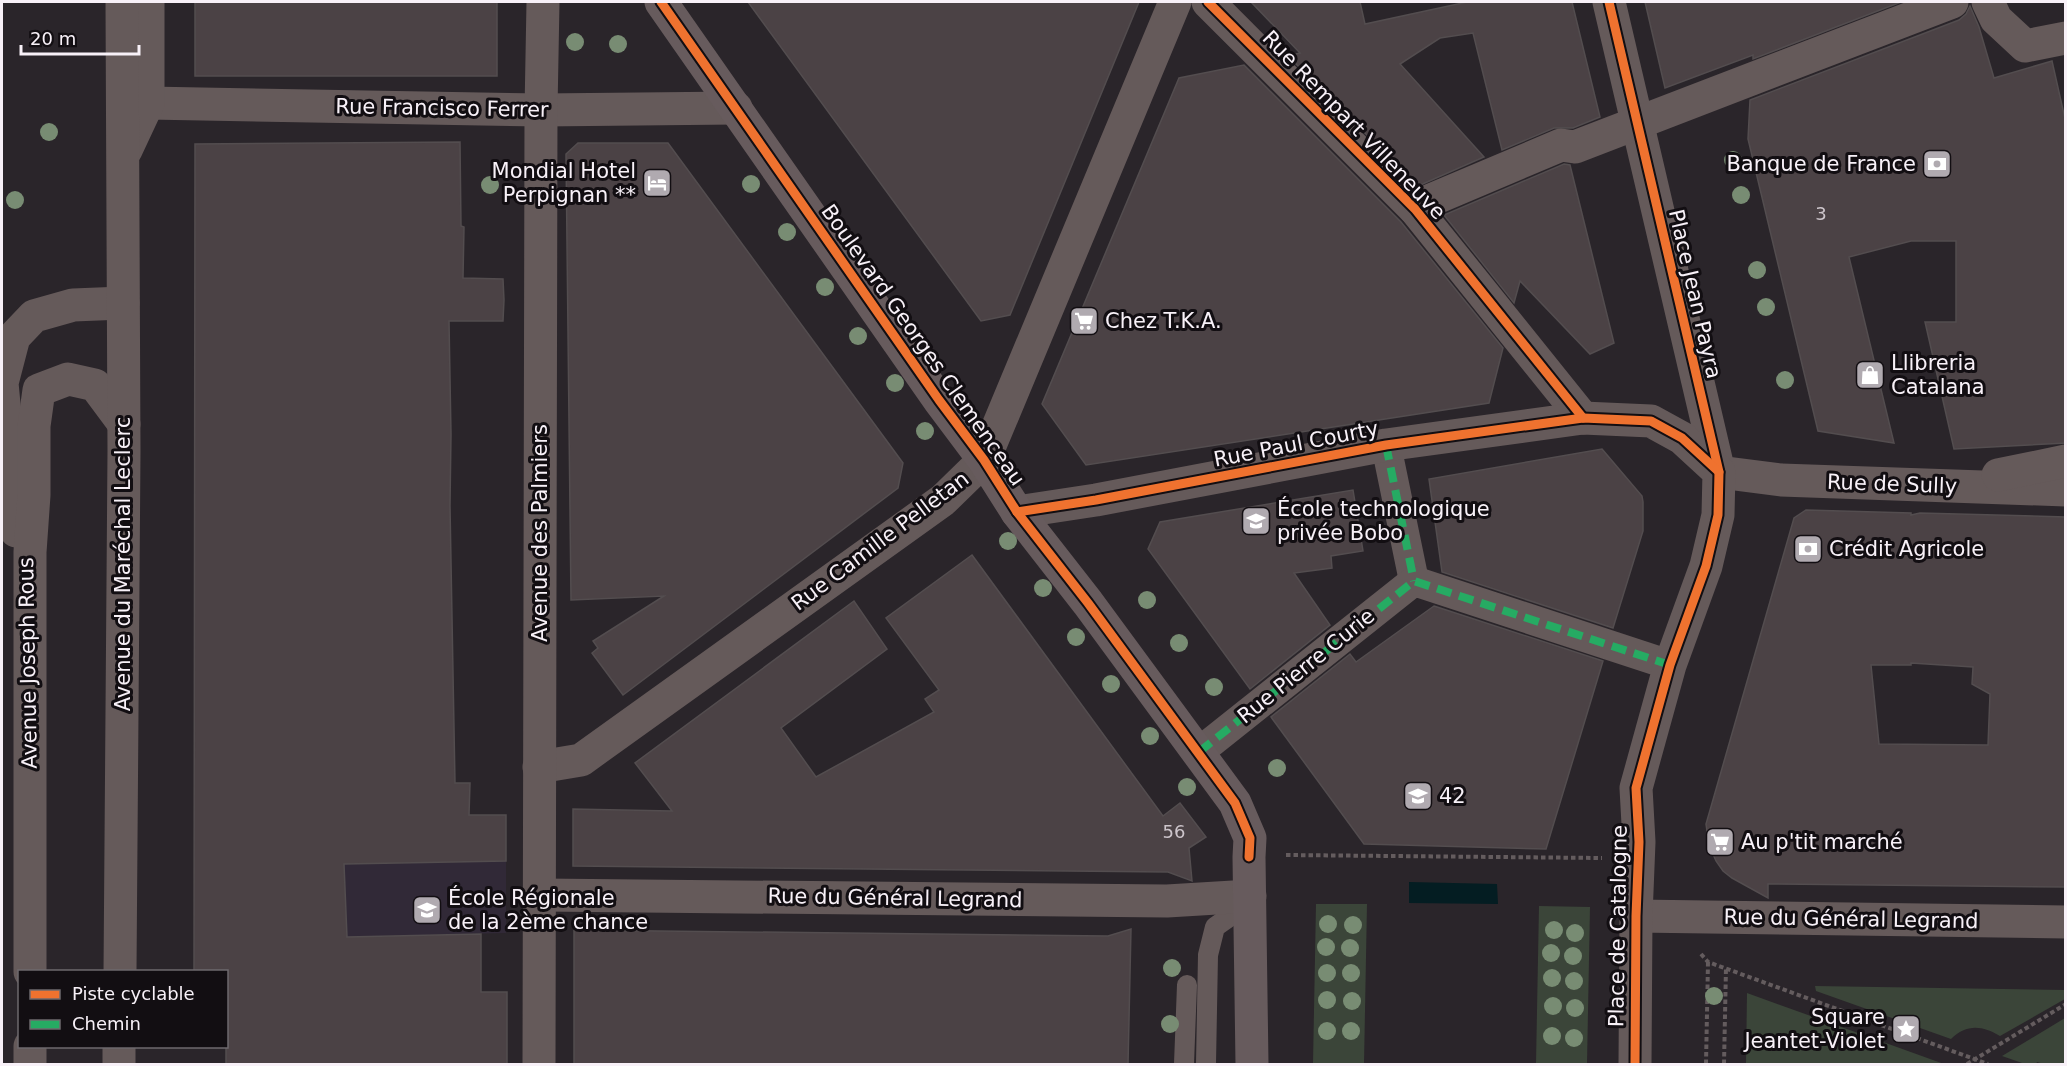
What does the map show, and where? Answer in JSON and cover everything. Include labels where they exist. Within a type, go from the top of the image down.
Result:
[{"type":"main road","name":"Boulevard Georges Clemenceau","points":[[661,2],[939,400],[984,460],[1017,512],[1088,603],[1235,803],[1250,838],[1252,1065]]},
{"type":"street","name":"Avenue du Maréchal Leclerc","points":[[120,970],[124,424],[122,2]]},
{"type":"street","name":"Avenue du Maréchal Leclerc","points":[[122,157],[148,103],[148,2]]},
{"type":"street","name":"Avenue des Palmiers","points":[[539,1065],[543,2]]},
{"type":"street","name":"Rue Camille Pelletan","points":[[539,767],[581,760],[943,500],[984,460],[1175,2]]},
{"type":"street","name":"Rue Rempart Villeneuve","points":[[1208,2],[1415,209],[1582,418]]},
{"type":"street","name":"Place Jean Payra","points":[[1609,2],[1719,472],[1718,515],[1706,566],[1670,665],[1636,788]]},
{"type":"street","points":[[1415,209],[1431,200],[1561,145],[1575,147],[1952,2]]},
{"type":"street","points":[[1988,2],[1996,19],[2025,46],[2066,38]]},
{"type":"street","name":"Rue Francisco Ferrer","points":[[148,103],[541,110],[736,108]]},
{"type":"street","name":"Avenue Joseph Rous","points":[[30,970],[30,552],[14,529],[2,383],[14,337],[34,316],[73,305],[123,303]]},
{"type":"street","points":[[30,552],[34,495],[34,426],[39,390],[68,379],[95,386],[124,424]]},
{"type":"street","points":[[1582,418],[1651,421],[1682,438],[1719,472]]},
{"type":"street","name":"Rue Paul Courty","points":[[1017,512],[1096,501],[1386,445],[1582,418]]},
{"type":"street","points":[[1386,445],[1414,580],[1670,665]]},
{"type":"street","points":[[1943,486],[2066,461]]},
{"type":"street","name":"Rue de Sully","points":[[1719,472],[1781,480],[2066,490]]},
{"type":"street","name":"Rue Pierre Curie","points":[[1199,752],[1414,580]]},
{"type":"street","name":"Place de Catalogne","points":[[1635,1065],[1639,842],[1636,788]]},
{"type":"street","name":"Rue du Général Legrand","points":[[541,895],[1155,901],[1250,897]]},
{"type":"street","name":"Rue du Général Legrand","points":[[1636,916],[2066,922]]},
{"type":"street","points":[[30,1048],[30,1065]]},
{"type":"street","points":[[119,1048],[119,1065]]},
{"type":"lane","points":[[2,383],[39,390]]},
{"type":"lane","points":[[1206,1065],[1208,955],[1215,927],[1239,910],[1250,897]]},
{"type":"lane","points":[[1184,1065],[1187,985]]},
{"type":"path","points":[[1685,917],[1685,935],[1707,962],[1726,967],[1988,1065]]},
{"type":"path","points":[[1706,1065],[1707,962]]},
{"type":"path","points":[[1724,1065],[1726,967]]},
{"type":"path","points":[[1967,1065],[2066,1004]]},
{"type":"shaded area","name":"École Régionale de la 2ème chance","points":[[506,861],[506,933],[347,937],[344,864]]},
{"type":"green space","points":[[1316,904],[1367,904],[1364,1064],[1313,1064]]},
{"type":"green space","points":[[1539,906],[1590,907],[1587,1064],[1536,1064]]},
{"type":"green space","points":[[1815,986],[2065,990],[2065,999],[2000,1036],[1981,1028],[1974,1028],[1962,1031],[1951,1039],[1816,991]]},
{"type":"green space","points":[[1747,993],[1944,1064],[1746,1064]]},
{"type":"green space","points":[[2065,1018],[2065,1064],[2037,1062],[2036,1064],[2025,1064],[2002,1056]]},
{"type":"water","points":[[1409,882],[1497,884],[1498,904],[1409,903]]},
{"type":"building","points":[[195,2],[497,2],[497,76],[195,76]]},
{"type":"building","points":[[748,2],[1139,2],[1010,315],[981,321]]},
{"type":"building","points":[[1251,2],[1360,2],[1365,24],[1467,2],[1572,2],[1600,117],[1573,128],[1554,128],[1502,150],[1473,33],[1440,38],[1400,64],[1484,157],[1418,186],[1288,56],[1300,53]]},
{"type":"building","points":[[1645,2],[1901,2],[1753,59],[1753,55],[1665,88]]},
{"type":"building","points":[[1970,6],[1979,27],[1994,78],[2052,61],[2066,123],[2066,443],[1954,449],[1925,322],[1956,322],[1956,241],[1911,241],[1849,257],[1894,443],[1818,431],[1748,139],[1750,100],[1959,20]]},
{"type":"building","points":[[1244,65],[1401,222],[1503,348],[1489,403],[1086,465],[1042,404],[1179,78]]},
{"type":"building","points":[[460,142],[461,226],[464,227],[463,278],[503,279],[504,300],[503,321],[449,321],[455,783],[470,783],[469,815],[506,815],[506,861],[344,864],[347,937],[481,934],[481,992],[507,992],[507,1065],[226,1065],[228,970],[194,970],[195,144]]},
{"type":"building","points":[[578,143],[668,143],[903,463],[898,488],[623,695],[592,653],[598,648],[593,641],[664,596],[571,600],[566,154]]},
{"type":"building","points":[[1564,164],[1570,165],[1614,343],[1590,354],[1520,281],[1514,303],[1444,215]]},
{"type":"building","points":[[1602,449],[1642,496],[1643,502],[1643,531],[1613,628],[1442,572],[1429,479]]},
{"type":"building","points":[[1353,490],[1363,551],[1331,556],[1332,568],[1294,573],[1330,625],[1250,689],[1148,549],[1160,522]]},
{"type":"building","points":[[1806,510],[1911,513],[1911,515],[1920,513],[2066,517],[2066,887],[1768,884],[1768,898],[1723,871],[1709,845],[1706,824],[1794,518]],"holes":[[[1911,663],[1973,667],[1972,684],[1990,694],[1988,745],[1879,744],[1871,665],[1911,665]]]},
{"type":"building","points":[[972,555],[1163,816],[1180,803],[1206,837],[1189,848],[1192,881],[1168,872],[573,866],[573,809],[672,811],[635,763],[854,601],[887,649],[781,728],[816,777],[934,712],[925,699],[939,690],[886,618]]},
{"type":"building","points":[[1434,606],[1603,661],[1546,849],[1364,844],[1271,717],[1350,654],[1356,662]]},
{"type":"building","points":[[1131,929],[1128,1065],[574,1065],[574,930],[1108,936]]},
{"type":"marked path","points":[[1386,445],[1414,581]]},
{"type":"marked path","points":[[1199,752],[1414,581],[1670,665]]},
{"type":"cycle path","points":[[661,2],[939,400],[984,460],[1017,512],[1088,603],[1235,803],[1250,838],[1249,857]]},
{"type":"cycle path","points":[[1208,2],[1415,209],[1583,418]]},
{"type":"cycle path","points":[[1609,2],[1719,472],[1718,515],[1706,566],[1670,665],[1636,788],[1639,842],[1635,1064]]},
{"type":"cycle path","points":[[1017,512],[1096,500],[1386,445],[1583,418],[1651,421],[1682,438],[1719,472]]},
{"type":"place","name":"Banque de France","points":[[1937,164]]},
{"type":"place","name":"Mondial Hotel Perpignan **","points":[[657,183]]},
{"type":"place","name":"Chez T.K.A.","points":[[1084,321]]},
{"type":"place","name":"Llibreria Catalana","points":[[1870,375]]},
{"type":"place","name":"École technologique privée Bobo","points":[[1256,521]]},
{"type":"place","name":"Crédit Agricole","points":[[1808,549]]},
{"type":"place","name":"42","points":[[1418,796]]},
{"type":"place","name":"Au p'tit marché","points":[[1720,842]]},
{"type":"place","name":"École Régionale de la 2ème chance","points":[[427,910]]},
{"type":"place","name":"Square Jeantet-Violet","points":[[1906,1029]]}]
